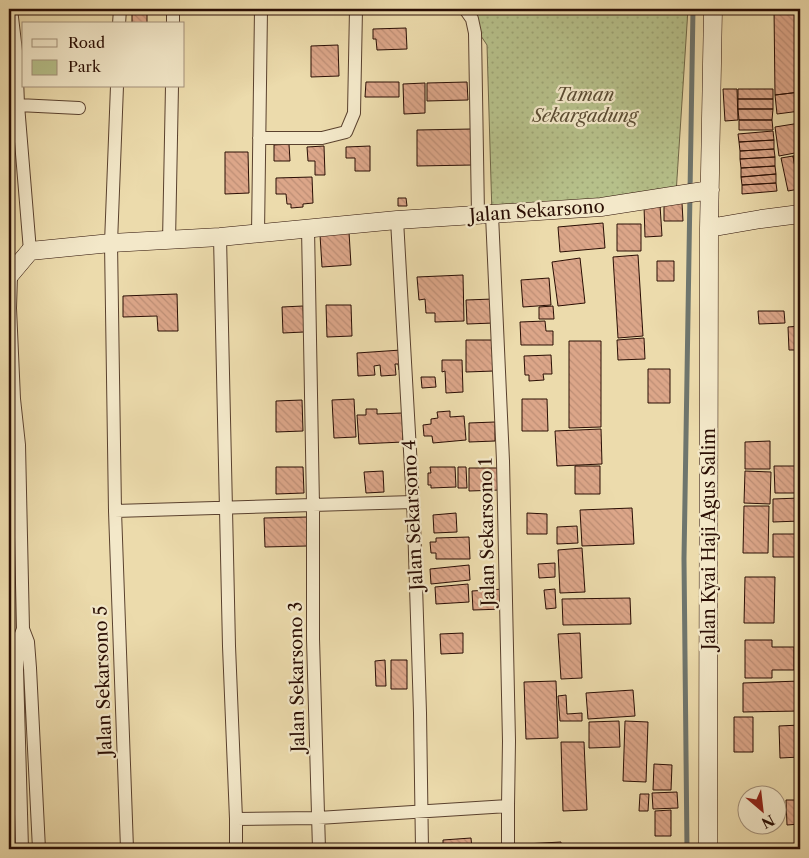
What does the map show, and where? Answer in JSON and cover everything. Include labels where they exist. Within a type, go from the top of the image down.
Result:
[{"type":"main road","name":"Jalan Kyai Haji Agus Salim","points":[[708,849],[709,228],[707,190],[713,9]]},
{"type":"main road","name":"Jalan Sekarsono","points":[[30,251],[110,243],[220,237],[397,220],[601,207],[707,190]]},
{"type":"main road","points":[[709,228],[800,214]]},
{"type":"main road","points":[[10,275],[30,251]]},
{"type":"street","points":[[10,9],[20,50],[18,105],[30,251]]},
{"type":"street","points":[[119,22],[120,9]]},
{"type":"street","points":[[173,9],[173,22]]},
{"type":"street","points":[[258,233],[261,9]]},
{"type":"street","points":[[259,138],[322,138],[346,132],[354,113],[356,9]]},
{"type":"street","name":"Jalan Sekarsono 1","points":[[465,9],[472,18],[475,33],[504,470],[510,741],[508,849]]},
{"type":"street","name":"Jalan Sekarsono 5","points":[[117,88],[110,243],[114,511],[127,849]]},
{"type":"street","points":[[169,241],[172,88]]},
{"type":"street","points":[[18,105],[79,108]]},
{"type":"street","name":"Jalan Sekarsono 4","points":[[397,220],[413,502],[420,713],[422,849]]},
{"type":"street","name":"Jalan Sekarsono 3","points":[[308,228],[319,849]]},
{"type":"street","points":[[220,237],[229,646],[236,849]]},
{"type":"street","points":[[10,275],[15,568],[23,629],[18,642],[18,730],[22,849]]},
{"type":"street","points":[[114,511],[413,502]]},
{"type":"street","points":[[18,642],[34,728],[39,849]]},
{"type":"street","points":[[18,730],[34,728]]},
{"type":"street","points":[[20,792],[37,791]]},
{"type":"street","points":[[236,819],[318,818],[508,806]]},
{"type":"green space","name":"Taman Sekargadung","points":[[463,9],[688,9],[676,194],[492,215],[487,45]]},
{"type":"building","points":[[132,9],[147,9],[147,22],[132,22]]},
{"type":"building","points":[[774,9],[800,9],[800,92],[775,95]]},
{"type":"building","points":[[406,28],[407,49],[377,50],[376,39],[373,39],[373,29]]},
{"type":"building","points":[[338,45],[339,76],[311,77],[311,46]]},
{"type":"building","points":[[366,82],[399,82],[399,97],[365,97]]},
{"type":"building","points":[[467,82],[468,100],[427,101],[427,83]]},
{"type":"building","points":[[425,83],[425,113],[404,114],[403,84]]},
{"type":"building","points":[[723,89],[737,89],[738,120],[725,121]]},
{"type":"building","points":[[738,89],[773,89],[773,99],[738,99]]},
{"type":"building","points":[[800,92],[800,111],[777,114],[775,95]]},
{"type":"building","points":[[738,99],[773,99],[773,109],[738,109]]},
{"type":"building","points":[[738,109],[773,109],[772,120],[739,120]]},
{"type":"building","points":[[739,120],[772,120],[773,130],[739,130]]},
{"type":"building","points":[[800,123],[800,152],[779,156],[775,127]]},
{"type":"building","points":[[472,129],[473,165],[417,166],[417,130]]},
{"type":"building","points":[[773,131],[774,140],[739,142],[738,134]]},
{"type":"building","points":[[774,140],[774,149],[740,151],[739,142]]},
{"type":"building","points":[[289,144],[290,161],[274,161],[274,145]]},
{"type":"building","points":[[324,146],[325,175],[315,175],[315,161],[308,161],[307,147]]},
{"type":"building","points":[[370,146],[370,171],[355,171],[355,158],[346,158],[346,147]]},
{"type":"building","points":[[774,149],[775,157],[740,159],[740,151]]},
{"type":"building","points":[[225,152],[248,152],[249,193],[225,194]]},
{"type":"building","points":[[800,154],[800,189],[799,189],[793,156]]},
{"type":"building","points":[[793,156],[799,189],[788,191],[781,158]]},
{"type":"building","points":[[775,157],[775,166],[741,168],[740,159]]},
{"type":"building","points":[[775,166],[776,174],[741,177],[741,168]]},
{"type":"building","points":[[776,174],[776,183],[742,185],[741,177]]},
{"type":"building","points":[[312,177],[313,203],[303,204],[303,207],[291,208],[291,204],[287,204],[286,194],[276,194],[276,178]]},
{"type":"building","points":[[776,183],[777,191],[742,194],[742,185]]},
{"type":"building","points":[[398,198],[406,198],[407,206],[398,206]]},
{"type":"building","points":[[664,203],[682,203],[683,221],[664,221]]},
{"type":"building","points":[[660,205],[662,236],[645,237],[644,206]]},
{"type":"building","points":[[603,223],[605,248],[560,252],[558,227]]},
{"type":"building","points":[[617,224],[641,224],[641,251],[617,251]]},
{"type":"building","points":[[349,232],[351,265],[322,267],[320,235]]},
{"type":"building","points":[[638,255],[643,336],[618,338],[613,257]]},
{"type":"building","points":[[580,258],[585,303],[558,306],[552,262]]},
{"type":"building","points":[[657,261],[674,261],[674,281],[657,281]]},
{"type":"building","points":[[463,275],[464,321],[435,322],[435,313],[426,313],[425,299],[419,300],[417,277]]},
{"type":"building","points":[[549,278],[551,305],[523,307],[521,280]]},
{"type":"building","points":[[177,294],[178,331],[158,331],[157,316],[123,317],[123,296]]},
{"type":"building","points":[[493,299],[494,323],[467,324],[466,300]]},
{"type":"building","points":[[326,305],[351,305],[352,336],[327,337]]},
{"type":"building","points":[[303,306],[304,332],[283,333],[282,307]]},
{"type":"building","points":[[553,306],[554,319],[539,319],[539,307]]},
{"type":"building","points":[[758,311],[784,311],[785,323],[759,324]]},
{"type":"building","points":[[545,321],[546,331],[553,331],[553,345],[521,345],[520,322]]},
{"type":"building","points":[[800,326],[800,350],[789,350],[788,327]]},
{"type":"building","points":[[644,338],[645,359],[618,360],[617,340]]},
{"type":"building","points":[[466,340],[493,340],[494,371],[466,372]]},
{"type":"building","points":[[569,341],[601,341],[601,427],[569,428]]},
{"type":"building","points":[[401,350],[403,370],[399,370],[398,364],[395,364],[396,375],[381,376],[380,365],[374,366],[375,375],[358,376],[357,353]]},
{"type":"building","points":[[551,355],[552,374],[543,374],[544,380],[529,381],[529,375],[525,375],[524,356]]},
{"type":"building","points":[[442,360],[462,360],[463,392],[446,393],[445,371],[442,372]]},
{"type":"building","points":[[648,369],[670,369],[670,403],[648,403]]},
{"type":"building","points":[[421,377],[435,377],[436,387],[422,388]]},
{"type":"building","points":[[354,399],[356,437],[334,438],[332,400]]},
{"type":"building","points":[[522,399],[547,399],[548,431],[522,431]]},
{"type":"building","points":[[302,400],[303,431],[276,432],[276,401]]},
{"type":"building","points":[[366,409],[377,409],[377,414],[402,413],[403,442],[359,444],[357,415],[366,415]]},
{"type":"building","points":[[450,411],[450,417],[464,416],[466,440],[433,443],[432,436],[424,436],[423,425],[431,424],[431,419],[438,418],[437,412]]},
{"type":"building","points":[[495,422],[495,441],[469,442],[469,423]]},
{"type":"building","points":[[601,429],[602,464],[557,466],[555,431]]},
{"type":"building","points":[[770,441],[770,469],[745,469],[745,442]]},
{"type":"building","points":[[575,466],[600,466],[600,494],[575,494]]},
{"type":"building","points":[[774,466],[800,466],[800,493],[775,493]]},
{"type":"building","points":[[276,467],[303,467],[304,493],[276,494]]},
{"type":"building","points":[[430,467],[455,467],[456,487],[431,488],[431,485],[428,485],[428,473],[431,473]]},
{"type":"building","points":[[458,467],[466,467],[467,488],[458,488]]},
{"type":"building","points":[[469,468],[500,468],[500,490],[469,491]]},
{"type":"building","points":[[383,471],[384,492],[366,493],[364,472]]},
{"type":"building","points":[[745,471],[771,472],[770,504],[744,503]]},
{"type":"building","points":[[800,498],[800,521],[773,522],[773,499]]},
{"type":"building","points":[[744,506],[769,506],[768,553],[743,553]]},
{"type":"building","points":[[632,508],[634,544],[582,546],[580,510]]},
{"type":"building","points":[[456,513],[457,532],[434,533],[433,515]]},
{"type":"building","points":[[527,513],[547,514],[547,534],[527,534]]},
{"type":"building","points":[[307,517],[307,546],[265,547],[264,518]]},
{"type":"building","points":[[577,526],[578,543],[557,544],[557,527]]},
{"type":"building","points":[[773,534],[800,534],[800,557],[773,557]]},
{"type":"building","points":[[469,537],[470,559],[436,559],[436,553],[431,553],[430,542],[436,542],[436,538]]},
{"type":"building","points":[[582,548],[585,592],[560,593],[558,550]]},
{"type":"building","points":[[555,563],[555,577],[539,578],[538,564]]},
{"type":"building","points":[[469,565],[470,580],[431,584],[430,569]]},
{"type":"building","points":[[745,577],[775,577],[774,623],[744,623]]},
{"type":"building","points":[[468,584],[469,602],[436,604],[435,587]]},
{"type":"building","points":[[504,589],[504,609],[473,610],[472,591]]},
{"type":"building","points":[[555,589],[556,608],[546,609],[544,590]]},
{"type":"building","points":[[630,598],[631,624],[563,625],[562,599]]},
{"type":"building","points":[[463,633],[463,653],[441,654],[440,634]]},
{"type":"building","points":[[580,633],[582,678],[561,679],[558,634]]},
{"type":"building","points":[[745,640],[772,640],[772,647],[794,647],[794,670],[772,670],[772,678],[745,678]]},
{"type":"building","points":[[385,660],[386,686],[376,686],[375,661]]},
{"type":"building","points":[[391,660],[407,660],[407,689],[391,689]]},
{"type":"building","points":[[556,681],[558,738],[526,739],[524,682]]},
{"type":"building","points":[[800,681],[800,711],[743,712],[743,683]]},
{"type":"building","points":[[633,690],[635,716],[588,719],[586,693]]},
{"type":"building","points":[[566,695],[567,714],[582,713],[582,721],[560,721],[558,696]]},
{"type":"building","points":[[734,717],[753,717],[753,752],[734,752]]},
{"type":"building","points":[[619,721],[620,747],[589,748],[589,722]]},
{"type":"building","points":[[625,721],[648,722],[646,782],[623,781]]},
{"type":"building","points":[[800,725],[800,757],[780,758],[779,726]]},
{"type":"building","points":[[561,742],[584,742],[587,810],[563,811]]},
{"type":"building","points":[[654,764],[672,765],[671,790],[653,790]]},
{"type":"building","points":[[797,771],[800,771],[800,796],[797,796]]},
{"type":"building","points":[[677,792],[678,808],[653,809],[652,793]]},
{"type":"building","points":[[640,794],[649,794],[648,811],[639,811]]},
{"type":"building","points":[[786,800],[800,800],[800,824],[787,825]]},
{"type":"building","points":[[671,810],[671,836],[655,836],[655,811]]},
{"type":"building","points":[[471,838],[472,849],[443,849],[443,840]]},
{"type":"building","points":[[561,842],[561,849],[525,849],[525,844]]},
{"type":"building","points":[[759,846],[800,846],[800,849],[759,849]]},
{"type":"waterway","points":[[687,849],[684,559],[693,9]]}]
